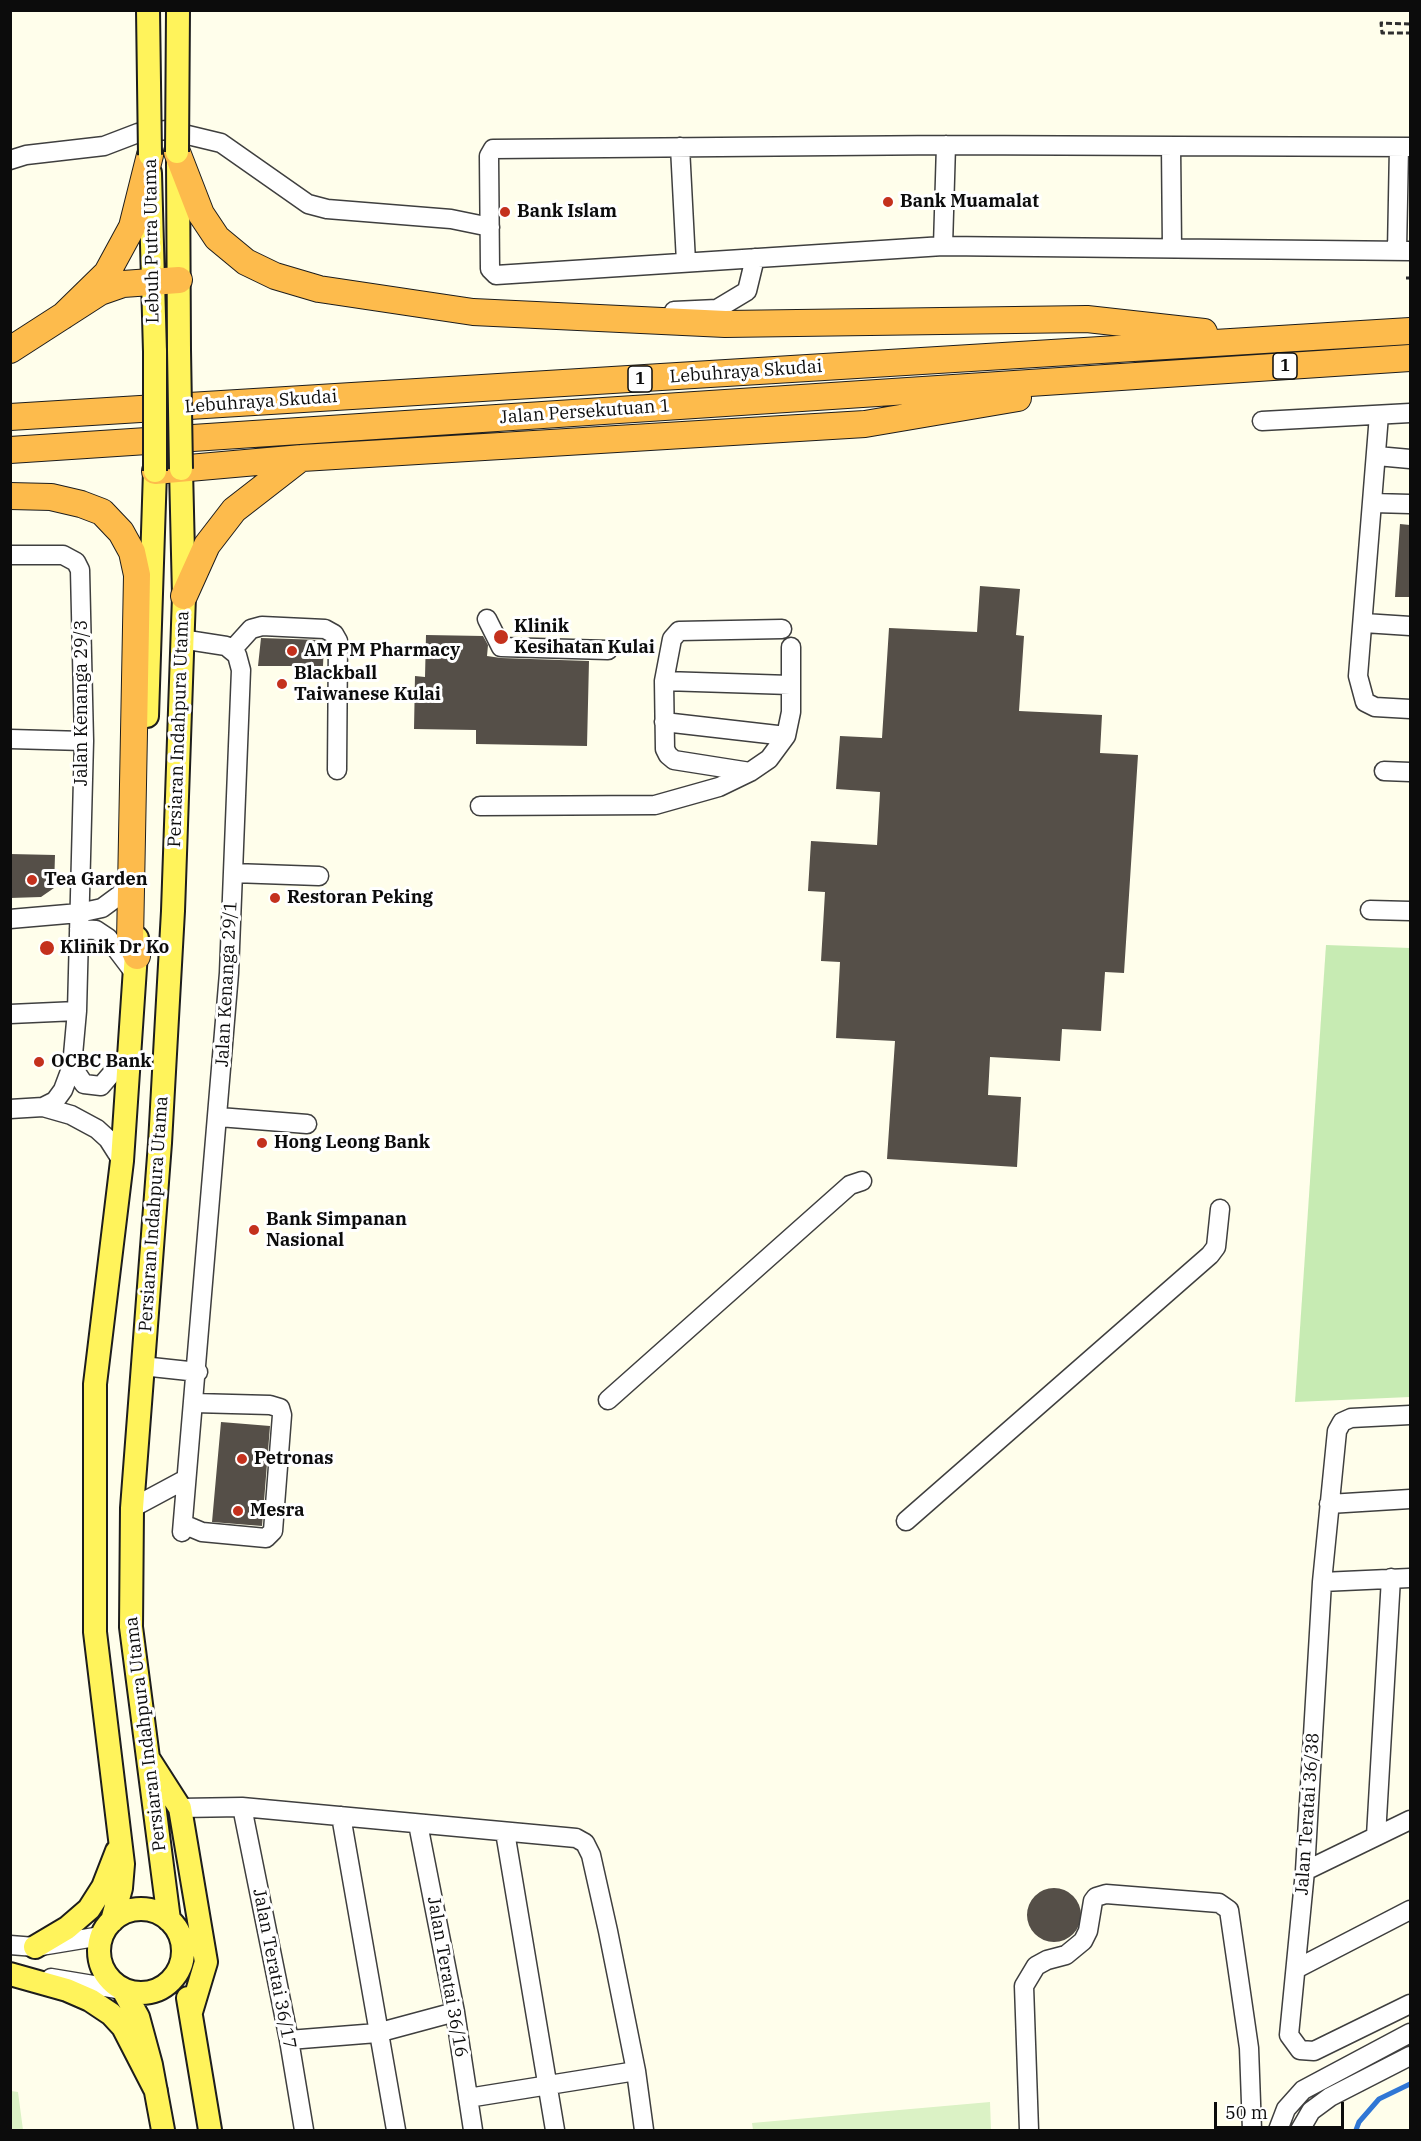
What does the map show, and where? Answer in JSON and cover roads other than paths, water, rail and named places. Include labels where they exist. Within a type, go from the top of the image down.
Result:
[{"type":"highway","points":[[177,152],[201,214],[217,238],[246,262],[275,276],[319,289],[473,312],[725,324],[1087,319],[1270,340]]},
{"type":"highway","points":[[63,316],[107,273],[132,227],[150,155]]},
{"type":"highway","points":[[10,350],[100,292],[123,284],[152,280],[179,280]]},
{"type":"highway","name":"Lebuhraya Skudai","points":[[10,417],[1410,331]]},
{"type":"highway","name":"1","points":[[1160,374],[1410,358]]},
{"type":"highway","points":[[155,471],[302,458],[865,424],[1160,374]]},
{"type":"highway","name":"Jalan Persekutuan 1","points":[[10,450],[1160,374]]},
{"type":"highway","points":[[184,596],[207,545],[234,510],[302,458]]},
{"type":"highway","points":[[10,496],[51,496],[102,512],[121,532],[132,552],[137,575],[129,941],[136,965]]},
{"type":"main road","name":"Lebuh Putra Utama","points":[[148,10],[155,352],[155,471]]},
{"type":"main road","name":"Lebuh Putra Utama","points":[[178,10],[177,152],[181,469]]},
{"type":"main road","name":"Persiaran Indahpura Utama","points":[[169,1920],[131,1627],[132,1508],[160,1143],[173,911],[184,596],[181,469]]},
{"type":"main road","name":"Persiaran Indahpura Utama","points":[[107,1929],[121,1888],[123,1864],[95,1620],[95,1384],[122,1161],[131,1051],[155,471]]},
{"type":"main road","points":[[147,1757],[180,1808],[206,1962],[191,2012]]},
{"type":"main road","points":[[35,1947],[67,1928],[89,1909],[103,1887],[120,1841]]},
{"type":"main road","points":[[163,2130],[138,2017],[123,1990],[107,1977],[100,1964],[99,1950],[107,1929],[134,1910],[153,1912],[169,1920],[180,1938],[210,2130]]},
{"type":"main road","points":[[123,1990],[148,1993],[161,1988],[178,1970],[182,1958]]},
{"type":"main road","points":[[10,1974],[67,1990],[90,2000],[111,2014],[132,2042],[156,2091]]},
{"type":"street","points":[[10,160],[26,154],[104,146],[138,134],[167,130],[221,143],[308,204],[327,209],[451,219],[490,227]]},
{"type":"street","points":[[943,246],[946,145]]},
{"type":"street","points":[[946,145],[1405,147],[1403,251],[943,246],[496,275],[490,269],[490,152],[493,149],[946,145]]},
{"type":"street","points":[[1171,146],[1172,248]]},
{"type":"street","points":[[680,147],[686,262]]},
{"type":"street","points":[[550,314],[717,309],[747,291],[755,258]]},
{"type":"street","points":[[1262,421],[1410,413]]},
{"type":"street","points":[[1379,415],[1358,676],[1365,702],[1375,707],[1410,709]]},
{"type":"street","points":[[1377,456],[1410,459]]},
{"type":"street","points":[[1372,503],[1410,504]]},
{"type":"street","name":"Jalan Kenanga 29/3","points":[[10,555],[63,555],[76,562],[80,570],[84,741],[77,1011],[72,1066],[63,1090],[55,1101],[43,1107]]},
{"type":"street","points":[[487,619],[501,647],[608,650]]},
{"type":"street","points":[[1364,623],[1410,626]]},
{"type":"street","points":[[182,639],[218,643],[232,650],[251,630],[262,626],[325,629],[334,634],[338,641],[337,770]]},
{"type":"street","points":[[750,772],[674,760],[665,749],[664,681],[672,639],[679,631],[782,629]]},
{"type":"street","points":[[480,806],[655,805],[719,787],[750,772],[769,759],[786,735],[791,712],[791,647]]},
{"type":"street","name":"Jalan Kenanga 29/1","points":[[194,1402],[270,1405],[282,1411],[273,1531],[266,1538],[183,1528],[230,973],[241,670],[237,655],[232,650]]},
{"type":"street","points":[[664,681],[790,685]]},
{"type":"street","points":[[664,722],[786,735]]},
{"type":"street","points":[[10,739],[84,741]]},
{"type":"street","points":[[1384,771],[1410,772]]},
{"type":"street","points":[[233,873],[319,876]]},
{"type":"street","points":[[79,921],[121,894],[129,877]]},
{"type":"street","points":[[1370,910],[1410,911]]},
{"type":"street","points":[[10,918],[79,921],[108,938],[136,965]]},
{"type":"street","points":[[10,1014],[77,1011]]},
{"type":"street","points":[[72,1066],[84,1084],[101,1086],[131,1051]]},
{"type":"street","points":[[10,1110],[43,1107],[70,1115],[97,1129],[108,1139],[122,1161]]},
{"type":"street","points":[[219,1117],[307,1124]]},
{"type":"street","points":[[608,1400],[850,1185],[862,1181]]},
{"type":"street","points":[[906,1521],[1210,1255],[1216,1247],[1220,1209]]},
{"type":"street","points":[[142,1366],[198,1372]]},
{"type":"street","name":"Jalan Teratai 36/38","points":[[1410,1415],[1351,1418],[1342,1422],[1336,1431],[1322,1582],[1305,1871],[1296,1969],[1288,2024],[1293,2044],[1300,2050],[1314,2051],[1410,2004]]},
{"type":"street","points":[[132,1508],[186,1479]]},
{"type":"street","points":[[1329,1504],[1410,1499]]},
{"type":"street","points":[[1376,1836],[1391,1578]]},
{"type":"street","points":[[1322,1582],[1410,1578]]},
{"type":"street","points":[[180,1808],[242,1808],[341,1816],[576,1838],[585,1843],[591,1855],[608,1931],[636,2071],[644,2130]]},
{"type":"street","name":"Jalan Teratai 36/17","points":[[242,1808],[289,2040],[304,2130]]},
{"type":"street","points":[[341,1816],[377,2033],[396,2130]]},
{"type":"street","points":[[1305,1871],[1410,1820]]},
{"type":"street","name":"Jalan Teratai 36/16","points":[[418,1824],[455,2012],[473,2130]]},
{"type":"street","points":[[505,1832],[555,2130]]},
{"type":"street","points":[[1029,2130],[1024,1986],[1036,1966],[1047,1960],[1066,1955],[1083,1941],[1088,1931],[1093,1901],[1096,1897],[1106,1894],[1219,1903],[1229,1910],[1249,2048],[1252,2130]]},
{"type":"street","points":[[1296,1969],[1410,1910]]},
{"type":"street","points":[[10,1945],[35,1947],[107,1929]]},
{"type":"street","points":[[10,1974],[72,1980],[123,1990]]},
{"type":"street","points":[[289,2040],[377,2033],[455,2012]]},
{"type":"street","points":[[1278,2130],[1286,2109],[1303,2090],[1410,2033]]},
{"type":"street","points":[[1300,2130],[1311,2111],[1325,2100],[1410,2056]]},
{"type":"street","points":[[468,2098],[636,2071]]},
{"type":"waterway","points":[[1356,2130],[1359,2122],[1379,2099],[1410,2084]]},
{"type":"place","name":"Bank Muamalat","points":[[888,202]]},
{"type":"place","name":"Bank Islam","points":[[505,212]]},
{"type":"place","name":"Klinik Kesihatan Kulai","points":[[501,637]]},
{"type":"place","name":"AM PM Pharmacy","points":[[292,651]]},
{"type":"place","name":"Blackball Taiwanese Kulai","points":[[282,684]]},
{"type":"place","name":"Tea Garden","points":[[32,880]]},
{"type":"place","name":"Restoran Peking","points":[[275,898]]},
{"type":"place","name":"Klinik Dr Ko","points":[[47,948]]},
{"type":"place","name":"OCBC Bank","points":[[39,1062]]},
{"type":"place","name":"Hong Leong Bank","points":[[262,1143]]},
{"type":"place","name":"Bank Simpanan Nasional","points":[[254,1230]]},
{"type":"place","name":"Petronas","points":[[242,1459]]},
{"type":"place","name":"Mesra","points":[[238,1511]]}]
